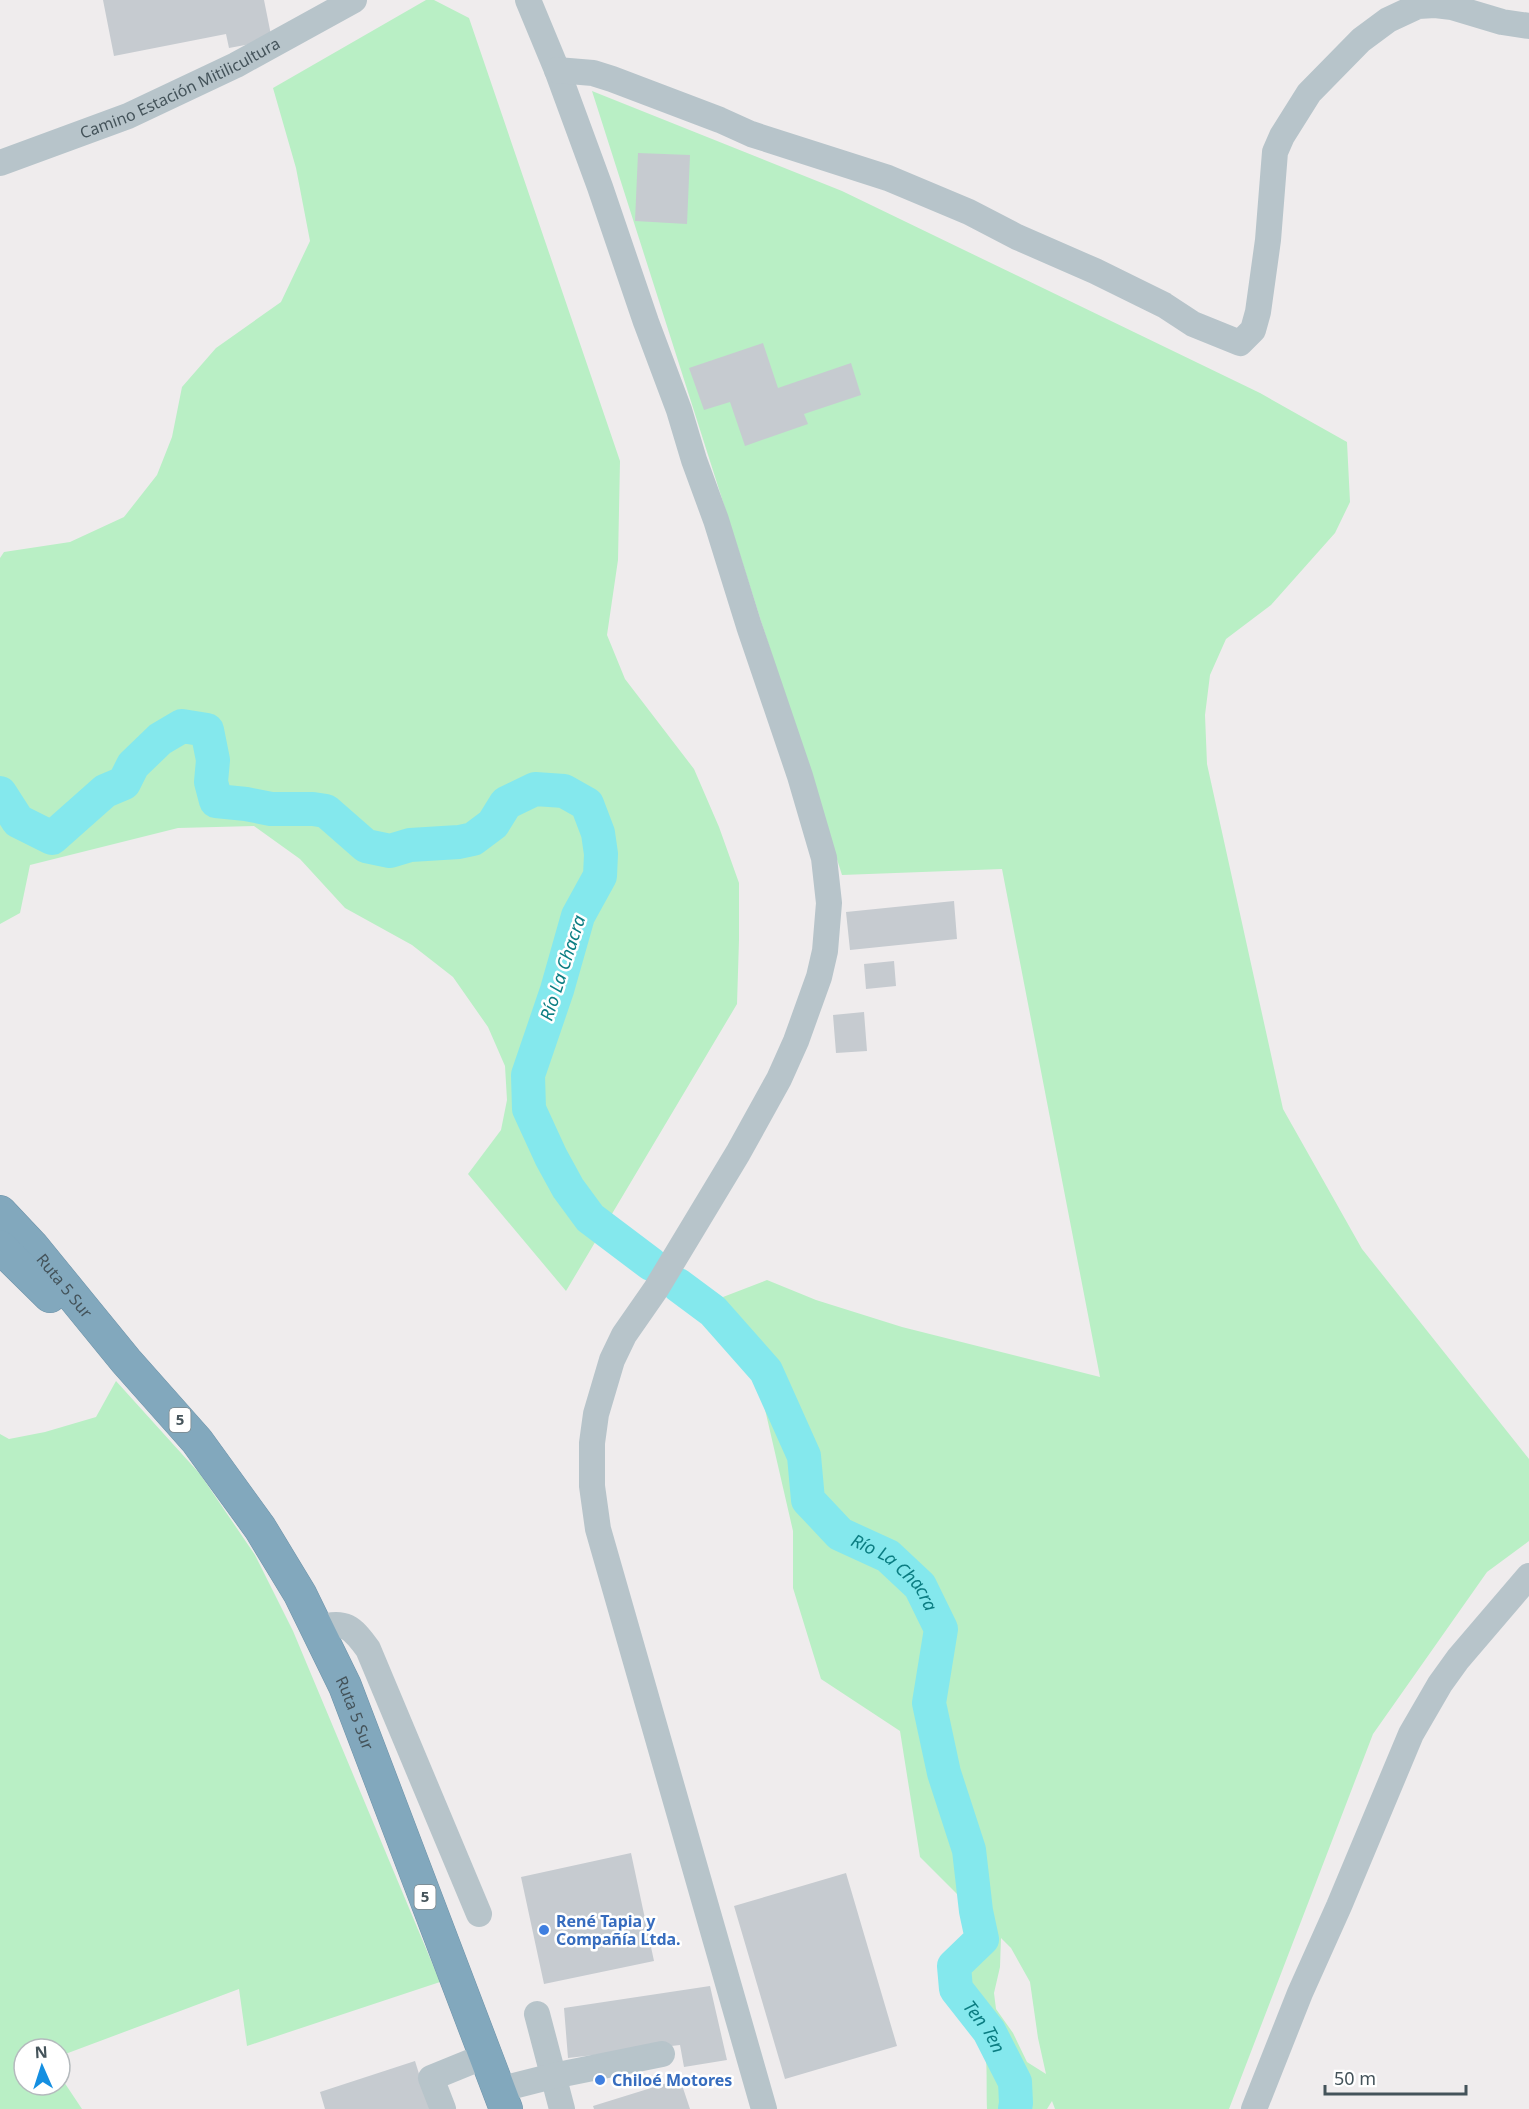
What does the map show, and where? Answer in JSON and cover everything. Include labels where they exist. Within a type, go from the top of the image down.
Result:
[{"type":"highway","name":"Ruta 5 Sur","points":[[0,1212],[33,1247],[126,1360],[184,1425],[230,1484],[281,1561],[318,1628],[345,1686],[502,2100]]},
{"type":"highway","name":"Ruta 5 Sur","points":[[0,1247],[32,1280],[126,1360]]},
{"type":"street","name":"Camino Estación Mitilicultura","points":[[0,163],[129,116],[236,65],[354,0]]},
{"type":"street","points":[[528,0],[557,70],[646,322],[680,410],[694,460],[800,776],[824,858],[827,880],[829,914],[825,951],[819,977],[796,1041],[754,1126],[656,1289],[624,1335],[603,1386],[594,1421],[591,1457],[592,1494],[598,1529],[764,2109]]},
{"type":"street","points":[[557,70],[593,73],[612,79],[761,138],[888,178],[969,212],[1017,237],[1095,271],[1164,305],[1200,328],[1240,343],[1253,330],[1258,312],[1268,240],[1275,153],[1282,136],[1309,93],[1361,40],[1388,20],[1418,6],[1452,7],[1502,22],[1529,26]]},
{"type":"street","points":[[1254,2109],[1300,1993],[1411,1734],[1440,1684],[1458,1659],[1529,1576]]},
{"type":"street","points":[[318,1628],[334,1623],[347,1627],[356,1633],[368,1649],[479,1914]]},
{"type":"street","points":[[537,2014],[562,2109]]},
{"type":"street","points":[[502,2100],[553,2076],[662,2054]]},
{"type":"street","points":[[443,2109],[431,2078],[485,2056]]},
{"type":"green space","points":[[426,0],[434,0],[469,18],[620,461],[618,560],[607,635],[625,679],[694,769],[719,827],[739,883],[737,1004],[566,1291],[468,1174],[501,1130],[507,1100],[505,1066],[488,1027],[453,977],[412,945],[345,908],[300,859],[254,826],[178,828],[30,865],[20,913],[0,924],[0,558],[4,552],[70,542],[124,517],[157,475],[172,437],[182,387],[216,348],[281,302],[310,241],[296,168],[273,88]]},
{"type":"green space","points":[[592,91],[842,191],[1260,393],[1347,442],[1350,502],[1335,533],[1271,605],[1226,639],[1210,675],[1205,715],[1207,764],[1283,1109],[1362,1249],[1529,1459],[1529,1541],[1487,1572],[1373,1734],[1229,2109],[1055,2109],[1052,2101],[1047,2109],[987,2109],[984,2044],[962,1996],[956,1969],[958,1958],[966,1950],[987,1939],[990,1927],[920,1857],[900,1731],[821,1679],[793,1588],[793,1531],[758,1379],[723,1297],[767,1280],[816,1300],[902,1327],[1100,1377],[1002,869],[842,875]],"holes":[[[1001,1938],[1011,1948],[1030,1982],[1046,2074],[1027,2062],[1013,2033],[996,2009],[994,1993],[1000,1967]]]},
{"type":"green space","points":[[116,1381],[200,1474],[255,1555],[293,1631],[440,1982],[247,2046],[239,1989],[72,2052],[72,2037],[12,2037],[12,2097],[72,2097],[72,2094],[82,2109],[0,2109],[0,1434],[9,1439],[45,1432],[96,1417]]},
{"type":"building","points":[[103,0],[264,0],[272,40],[229,48],[226,34],[114,56]]},
{"type":"building","points":[[638,153],[690,155],[687,224],[635,221]]},
{"type":"building","points":[[763,343],[778,388],[851,363],[861,395],[804,414],[808,424],[745,446],[730,402],[704,410],[689,368]]},
{"type":"building","points":[[954,901],[957,939],[850,950],[846,912]]},
{"type":"building","points":[[894,961],[896,986],[866,989],[864,964]]},
{"type":"building","points":[[864,1012],[867,1051],[836,1053],[833,1015]]},
{"type":"building","points":[[631,1853],[654,1961],[544,1984],[521,1877]]},
{"type":"building","points":[[846,1873],[897,2046],[785,2079],[734,1906]]},
{"type":"building","points":[[710,1986],[727,2060],[684,2067],[680,2045],[568,2058],[564,2008]]},
{"type":"building","points":[[415,2061],[430,2109],[325,2109],[320,2092]]},
{"type":"building","points":[[680,2079],[690,2109],[594,2109],[593,2106]]},
{"type":"waterway","name":"Río La Chacra","points":[[0,793],[18,821],[52,838],[105,791],[124,783],[133,765],[160,739],[182,726],[207,730],[213,760],[211,782],[216,801],[271,809],[326,811],[366,846],[390,851],[410,845],[473,839],[493,824],[506,803],[535,789],[564,791],[587,804],[598,833],[601,854],[600,876],[578,916],[557,990],[528,1075],[529,1109],[568,1188],[590,1218],[651,1264]]},
{"type":"waterway","name":"Río La Chacra","points":[[678,1285],[713,1311],[766,1371],[804,1456],[808,1500],[840,1534],[888,1556],[920,1586],[941,1629],[929,1703],[944,1773],[969,1850],[976,1911],[982,1939],[954,1966],[956,1989],[989,2031],[1015,2082],[1015,2109]]},
{"type":"place","name":"René Tapia y Compañía Ltda.","points":[[544,1930]]},
{"type":"place","name":"Chiloé Motores","points":[[600,2080]]},
{"type":"water label","name":"Ten Ten","points":[[982,2028]]}]
